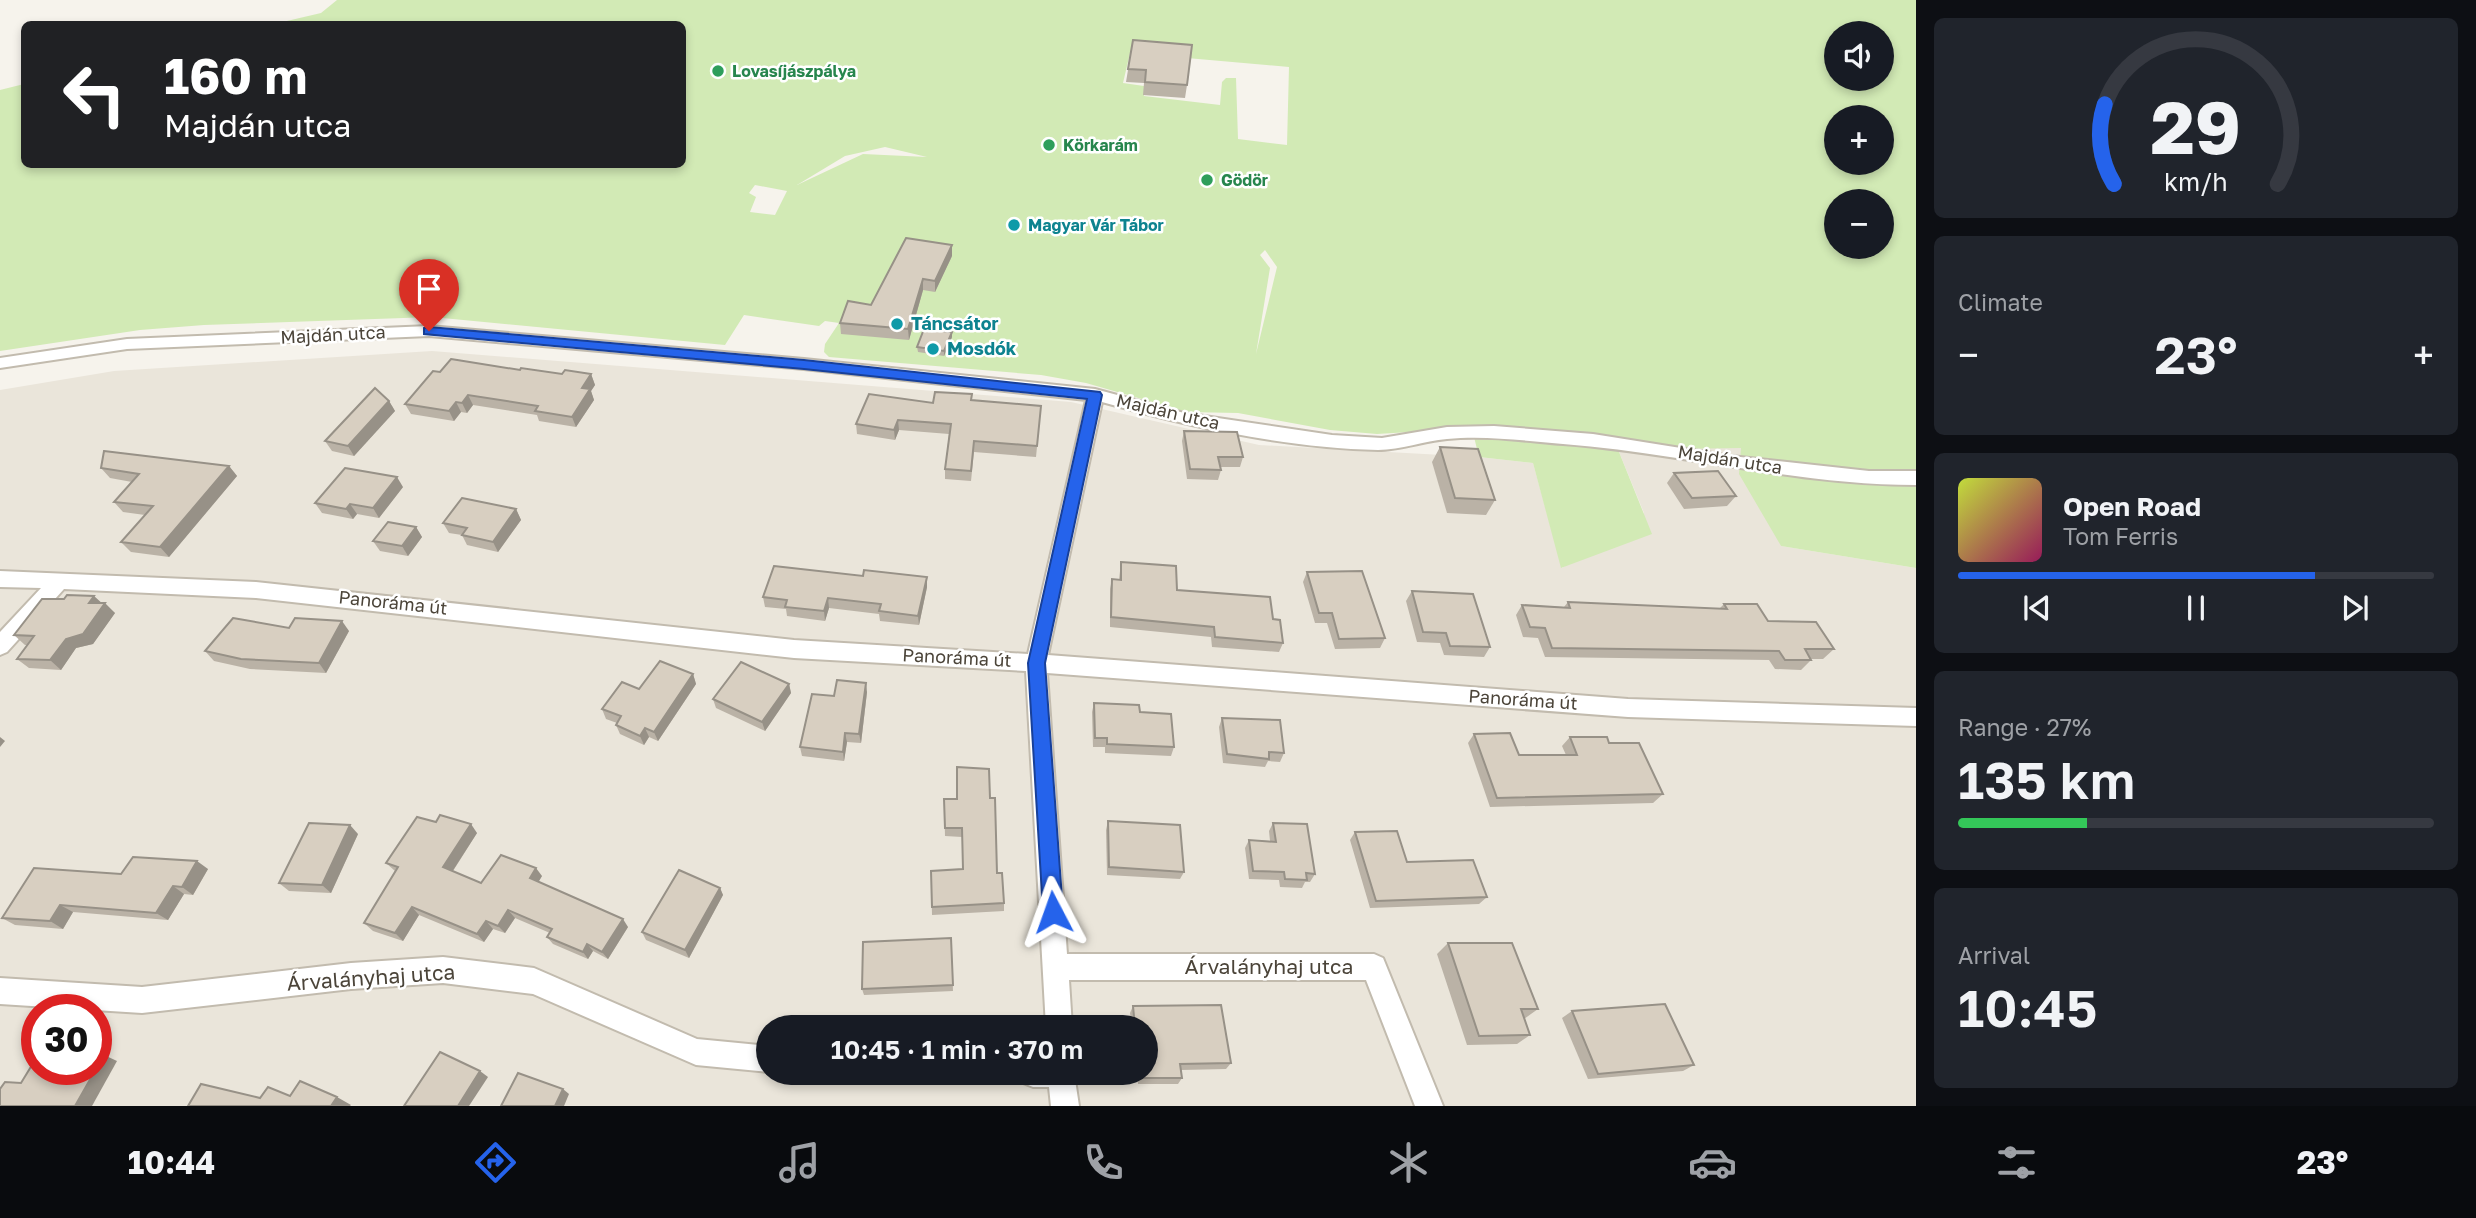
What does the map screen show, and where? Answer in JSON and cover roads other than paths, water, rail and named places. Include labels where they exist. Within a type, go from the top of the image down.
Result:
[{"type":"street","name":"Majdán utca","points":[[0,363],[127,344],[429,331],[804,364],[1095,395],[1184,419],[1332,440],[1382,444],[1447,433],[1494,432],[1593,440],[1731,463],[1869,478],[1916,478]]},
{"type":"street","points":[[1058,1015],[1036,663],[1095,395]]},
{"type":"street","name":"Panoráma út","points":[[0,579],[256,590],[794,649],[1036,663],[1628,708],[1916,718]]},
{"type":"street","points":[[0,646],[59,582]]},
{"type":"street","name":"Árvalányhaj utca","points":[[1056,967],[1374,967],[1429,1106]]},
{"type":"street","name":"Árvalányhaj utca","points":[[0,991],[142,1000],[351,976],[443,970],[534,981],[696,1052],[756,1058]]},
{"type":"street","points":[[1062,1085],[1065,1106]]},
{"type":"place","name":"Lovasíjászpálya","points":[[718,71]]},
{"type":"place","name":"Körkarám","points":[[1049,145]]},
{"type":"place","name":"Gödör","points":[[1207,180]]},
{"type":"place","name":"Magyar Vár Tábor","points":[[1014,225]]},
{"type":"place","name":"Táncsátor","points":[[897,324]]},
{"type":"place","name":"Mosdók","points":[[933,349]]}]
